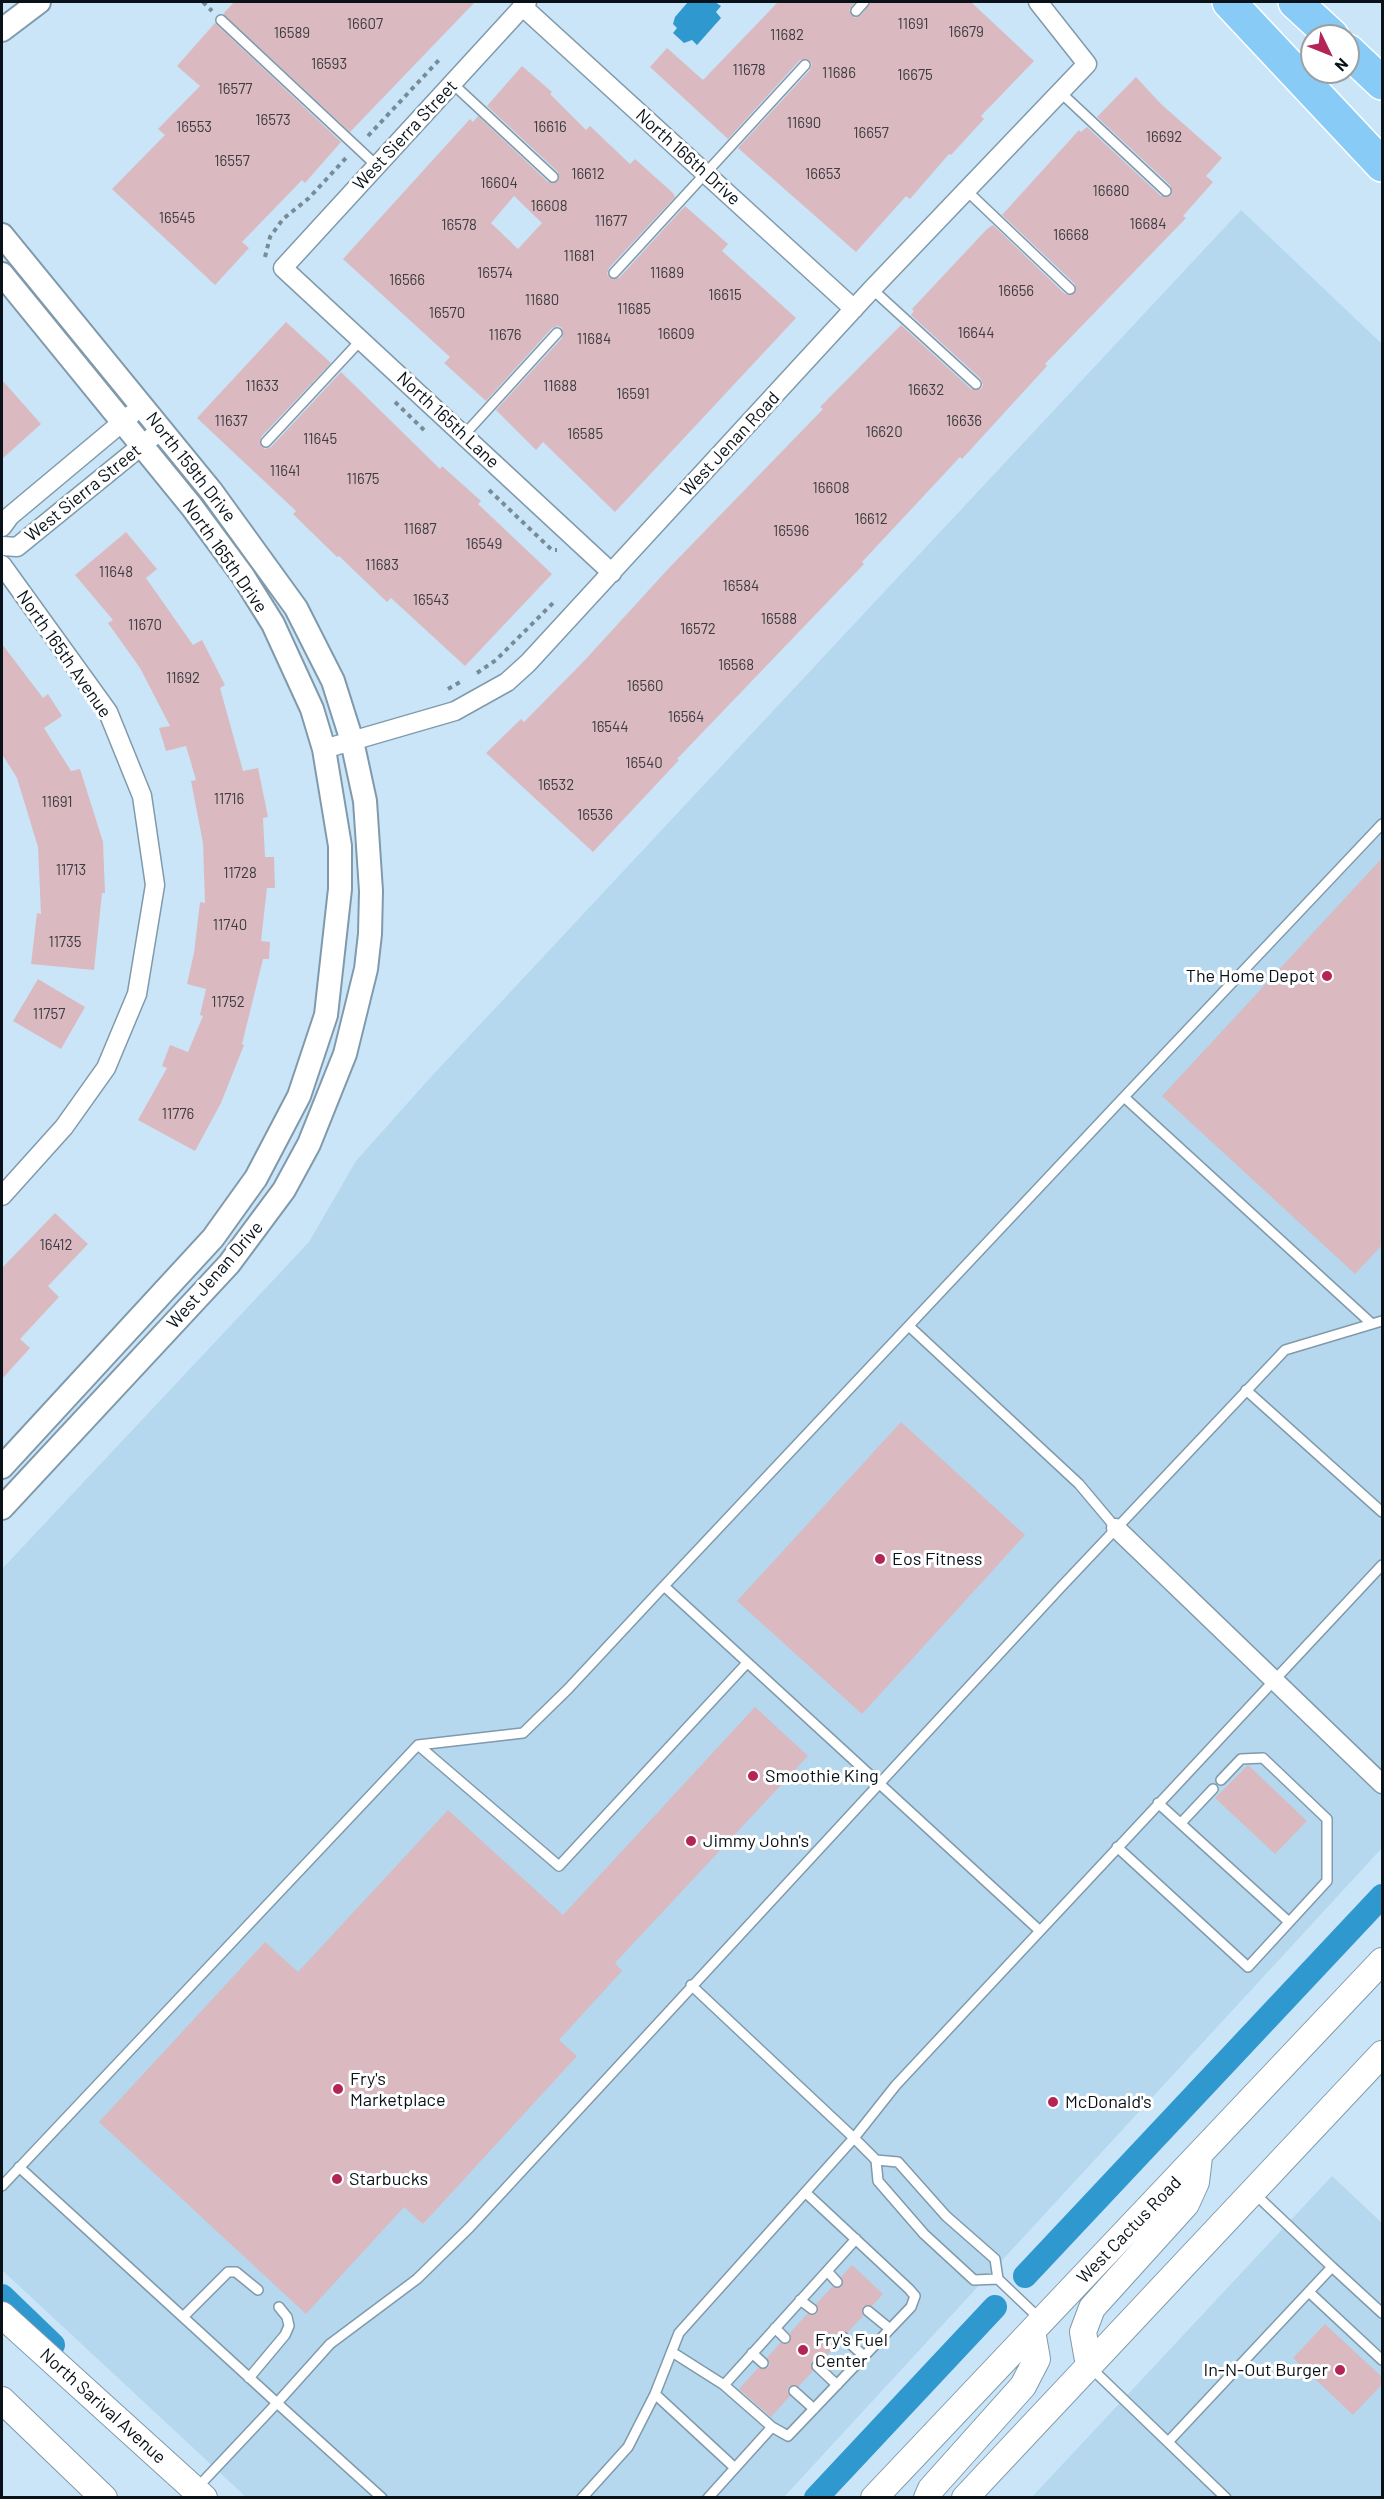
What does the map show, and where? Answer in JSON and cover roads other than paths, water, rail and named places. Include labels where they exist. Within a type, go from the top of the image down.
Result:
[{"type":"highway","points":[[1229,2],[1383,165]]},
{"type":"highway","points":[[1295,2],[1319,24]]},
{"type":"highway","points":[[1360,62],[1383,83]]},
{"type":"main road","name":"West Cactus Road","points":[[874,2498],[1383,1961]]},
{"type":"main road","points":[[965,2498],[1383,2054]]},
{"type":"main road","points":[[1089,2366],[1083,2332],[1092,2308],[1186,2204],[1196,2182],[1199,2157]]},
{"type":"main road","name":"North Sarival Avenue","points":[[2,2315],[200,2494]]},
{"type":"main road","points":[[927,2498],[932,2489],[1023,2386],[1037,2359],[1037,2326]]},
{"type":"main road","points":[[2,2400],[104,2498]]},
{"type":"street","points":[[2,30],[39,2]]},
{"type":"street","name":"West Jenan Road","points":[[324,749],[455,711],[507,682],[612,573],[854,309],[1087,63],[1038,2]]},
{"type":"street","name":"West Sierra Street","points":[[283,268],[524,4]]},
{"type":"street","name":"North 166th Drive","points":[[524,4],[854,309]]},
{"type":"street","points":[[2,235],[142,405]]},
{"type":"street","name":"North 165th Lane","points":[[283,268],[612,573]]},
{"type":"street","name":"North 165th Drive","points":[[2,274],[220,544],[273,624],[308,699],[324,749],[340,846],[340,889]]},
{"type":"street","name":"West Sierra Street","points":[[2,527],[10,516],[142,405]]},
{"type":"street","name":"North 159th Drive","points":[[142,405],[240,529]]},
{"type":"street","name":"West Sierra Street","points":[[2,546],[17,547],[162,429]]},
{"type":"street","name":"North 165th Drive","points":[[240,529],[296,608],[333,681],[352,741],[365,801],[370,891]]},
{"type":"street","name":"North 165th Avenue","points":[[2,565],[108,712],[142,796],[155,885],[137,994],[106,1068],[64,1127],[2,1196]]},
{"type":"street","name":"West Jenan Drive","points":[[2,1467],[213,1238],[256,1178],[299,1096],[326,1015],[340,889]]},
{"type":"street","name":"West Jenan Drive","points":[[2,1508],[229,1264],[284,1190],[326,1106],[345,1054],[366,969],[370,934],[370,891]]},
{"type":"street","points":[[1116,1528],[1383,1784]]},
{"type":"lane","points":[[856,10],[864,2]]},
{"type":"lane","points":[[221,20],[377,166]]},
{"type":"lane","points":[[614,273],[805,64]]},
{"type":"lane","points":[[453,84],[553,177]]},
{"type":"lane","points":[[1059,91],[1166,191]]},
{"type":"lane","points":[[966,190],[1070,289]]},
{"type":"lane","points":[[872,290],[976,384]]},
{"type":"lane","points":[[464,435],[557,333]]},
{"type":"lane","points":[[266,442],[361,340]]},
{"type":"lane","points":[[2,2186],[418,1745],[523,1733],[568,1689],[1383,824]]},
{"type":"lane","points":[[1124,1097],[1372,1324]]},
{"type":"lane","points":[[200,2494],[330,2344],[417,2279],[470,2227],[691,1985],[1116,1528],[1285,1350],[1383,1321]]},
{"type":"lane","points":[[910,1327],[1079,1484],[1116,1528]]},
{"type":"lane","points":[[1246,1390],[1383,1512]]},
{"type":"lane","points":[[582,2498],[628,2447],[655,2394],[679,2334],[854,2138],[896,2085],[1383,1565]]},
{"type":"lane","points":[[664,1586],[878,1785],[1040,1931]]},
{"type":"lane","points":[[418,1745],[559,1866],[747,1663]]},
{"type":"lane","points":[[1117,1847],[1248,1967],[1327,1881],[1327,1819],[1263,1758],[1241,1759],[1221,1780]]},
{"type":"lane","points":[[1181,1823],[1213,1789]]},
{"type":"lane","points":[[1158,1803],[1289,1922]]},
{"type":"lane","points":[[691,1985],[876,2160],[878,2181],[924,2234],[974,2280],[998,2279]]},
{"type":"lane","points":[[876,2160],[898,2162],[946,2216],[995,2259],[998,2279],[1037,2326]]},
{"type":"lane","points":[[19,2167],[382,2498]]},
{"type":"lane","points":[[1252,2191],[1383,2313]]},
{"type":"lane","points":[[672,2352],[724,2385],[772,2427],[788,2436],[911,2307],[915,2296],[806,2193]]},
{"type":"lane","points":[[724,2385],[856,2239]]},
{"type":"lane","points":[[1168,2442],[1332,2267]]},
{"type":"lane","points":[[826,2271],[837,2282]]},
{"type":"lane","points":[[183,2317],[228,2272],[236,2272],[258,2290]]},
{"type":"lane","points":[[1309,2292],[1383,2360]]},
{"type":"lane","points":[[800,2300],[812,2309]]},
{"type":"lane","points":[[249,2378],[285,2336],[289,2326],[287,2317],[279,2307]]},
{"type":"lane","points":[[868,2311],[890,2329]]},
{"type":"lane","points":[[775,2328],[785,2338]]},
{"type":"lane","points":[[843,2337],[864,2356]]},
{"type":"lane","points":[[752,2353],[763,2362]]},
{"type":"lane","points":[[817,2366],[837,2385]]},
{"type":"lane","points":[[1089,2366],[1226,2498]]},
{"type":"lane","points":[[795,2391],[814,2409]]},
{"type":"lane","points":[[655,2394],[735,2468]]},
{"type":"lane","points":[[708,2498],[772,2427]]},
{"type":"water","points":[[688,2],[715,2],[721,6],[716,12],[721,18],[697,45],[692,40],[684,43],[673,33],[677,28],[673,24],[675,17]]},
{"type":"waterway","points":[[1025,2276],[1382,1896]]},
{"type":"waterway","points":[[2,2296],[53,2345]]},
{"type":"waterway","points":[[816,2498],[995,2307]]},
{"type":"place","name":"The Home Depot","points":[[1327,976]]},
{"type":"place","name":"Eos Fitness","points":[[880,1559]]},
{"type":"place","name":"Smoothie King","points":[[753,1776]]},
{"type":"place","name":"Jimmy John's","points":[[691,1841]]},
{"type":"place","name":"Fry's Marketplace","points":[[338,2089]]},
{"type":"place","name":"McDonald's","points":[[1053,2102]]},
{"type":"place","name":"Starbucks","points":[[337,2179]]},
{"type":"place","name":"Fry's Fuel Center","points":[[803,2350]]},
{"type":"place","name":"In-N-Out Burger","points":[[1340,2370]]}]
